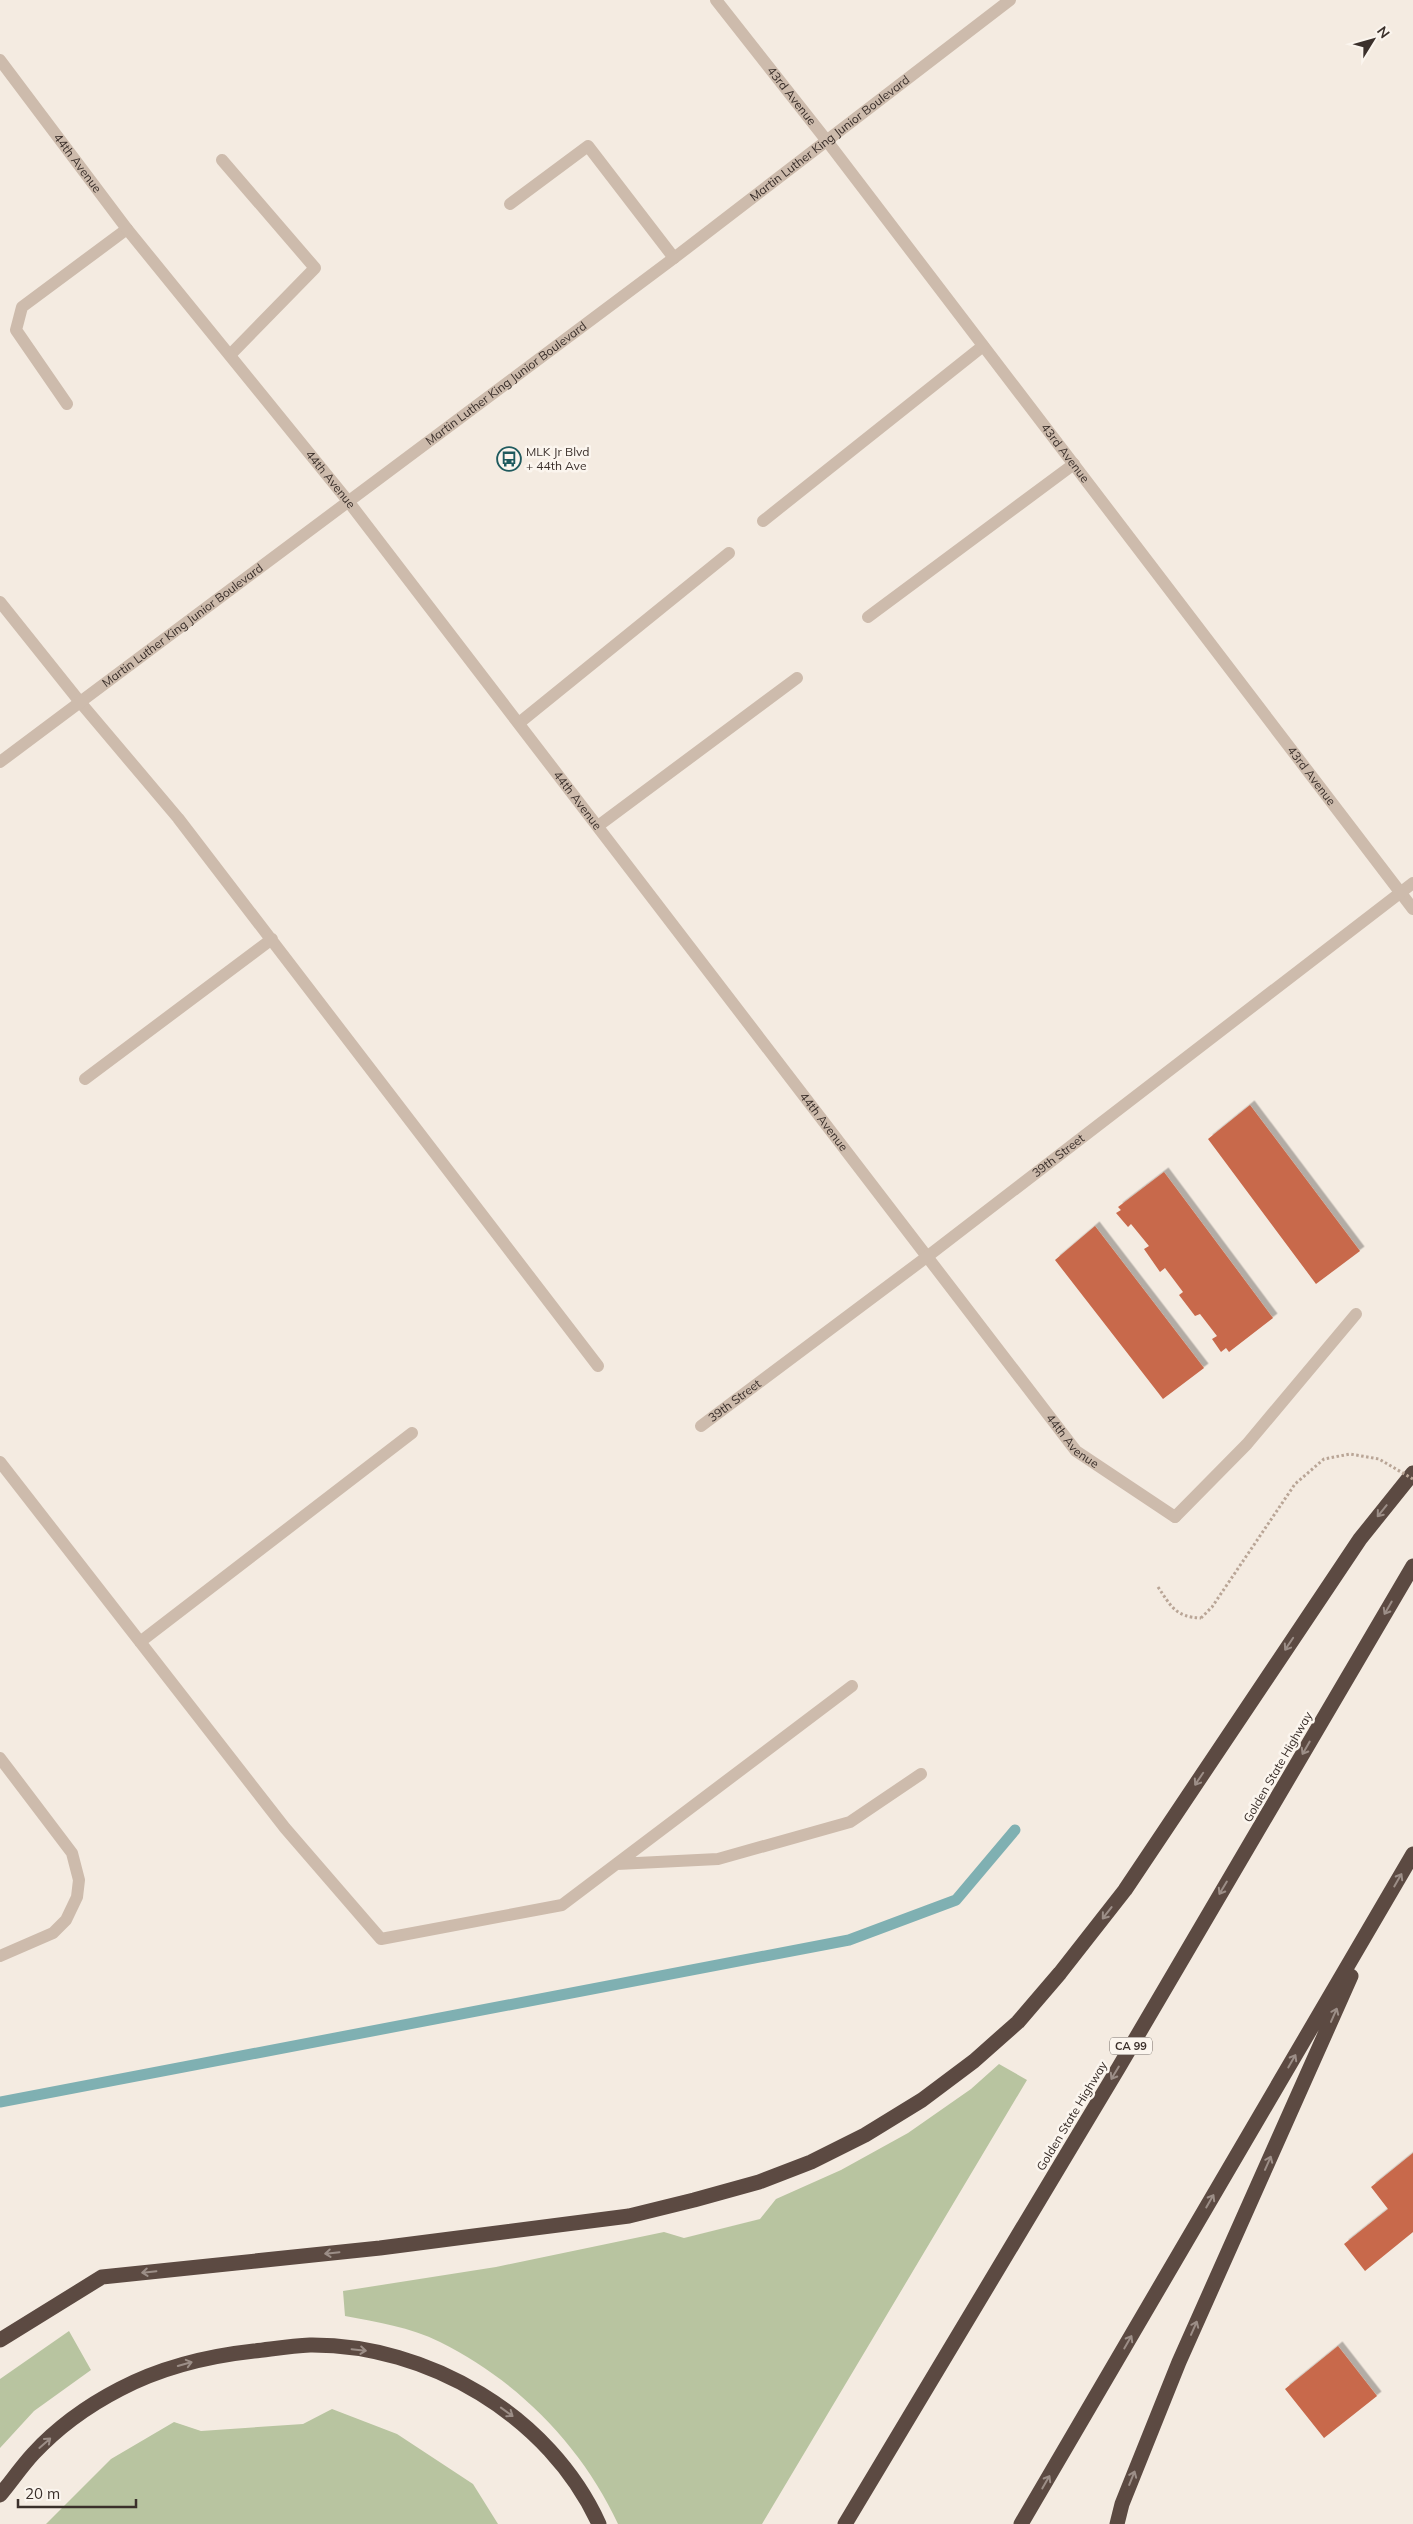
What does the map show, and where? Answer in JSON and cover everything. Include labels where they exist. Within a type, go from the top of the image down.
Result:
[{"type":"highway","points":[[0,2340],[102,2277],[380,2248],[610,2219],[694,2200],[759,2182],[811,2162],[865,2135],[914,2105],[974,2061],[1010,2028],[1060,1973],[1125,1890],[1360,1539],[1413,1473]]},
{"type":"highway","name":"Golden State Highway","points":[[846,2524],[1114,2075],[1413,1566]]},
{"type":"highway","points":[[1021,2524],[1413,1854]]},
{"type":"highway","points":[[1117,2524],[1122,2504],[1179,2362],[1383,1906]]},
{"type":"highway","points":[[0,2495],[33,2454],[84,2410],[121,2388],[182,2364],[225,2355],[310,2345],[382,2354],[415,2362],[473,2388],[525,2425],[555,2456],[592,2508],[599,2524]]},
{"type":"street","name":"43rd Avenue","points":[[716,0],[827,141],[1413,909]]},
{"type":"street","name":"Martin Luther King Junior Boulevard","points":[[0,762],[674,258],[1010,0]]},
{"type":"street","name":"44th Avenue","points":[[0,60],[127,229],[348,501],[1076,1451],[1175,1517],[1246,1444],[1356,1314]]},
{"type":"street","points":[[510,204],[588,146],[674,258]]},
{"type":"street","points":[[222,160],[316,268],[230,355]]},
{"type":"street","points":[[68,404],[16,330],[22,307],[127,229]]},
{"type":"street","points":[[763,521],[983,346]]},
{"type":"street","points":[[868,617],[1074,464]]},
{"type":"street","points":[[519,723],[729,553]]},
{"type":"street","points":[[0,602],[80,702],[178,818],[598,1366]]},
{"type":"street","points":[[598,826],[796,678]]},
{"type":"street","name":"39th Street","points":[[701,1426],[928,1256],[1413,883]]},
{"type":"street","points":[[85,1079],[272,940]]},
{"type":"street","points":[[140,1642],[412,1434]]},
{"type":"street","points":[[0,1462],[284,1828],[382,1939],[562,1905],[852,1686]]},
{"type":"street","points":[[0,1758],[72,1853],[79,1880],[77,1897],[66,1920],[53,1933],[0,1956]]},
{"type":"street","points":[[617,1864],[718,1859],[850,1822],[921,1774]]},
{"type":"path","points":[[1158,1587],[1174,1610],[1187,1618],[1201,1618],[1212,1607],[1295,1484],[1324,1459],[1350,1454],[1379,1460],[1413,1479]]},
{"type":"green space","points":[[999,2064],[1027,2080],[762,2524],[618,2524],[586,2468],[566,2442],[521,2396],[495,2376],[440,2342],[417,2332],[345,2316],[343,2291],[496,2267],[664,2232],[684,2238],[760,2219],[776,2199],[841,2170],[908,2133],[971,2089]]},
{"type":"green space","points":[[69,2331],[91,2370],[34,2411],[0,2448],[0,2379]]},
{"type":"green space","points":[[332,2409],[397,2434],[473,2484],[498,2524],[46,2524],[111,2459],[174,2422],[201,2431],[303,2424]]},
{"type":"building","points":[[1250,1105],[1360,1251],[1316,1284],[1208,1139]]},
{"type":"building","points":[[1164,1172],[1273,1318],[1229,1352],[1226,1348],[1221,1352],[1212,1339],[1217,1336],[1200,1314],[1195,1316],[1179,1295],[1183,1292],[1165,1268],[1160,1272],[1144,1249],[1149,1246],[1131,1224],[1128,1227],[1116,1213],[1121,1210],[1118,1207]]},
{"type":"building","points":[[1095,1226],[1204,1368],[1163,1399],[1055,1260]]},
{"type":"building","points":[[1413,2153],[1413,2232],[1365,2271],[1344,2244],[1388,2209],[1371,2187]]},
{"type":"building","points":[[1338,2346],[1377,2396],[1324,2438],[1285,2389]]},
{"type":"waterway","points":[[0,2102],[849,1940],[956,1900],[1015,1830]]},
{"type":"place","name":"MLK Jr Blvd + 44th Ave","points":[[509,459]]}]
